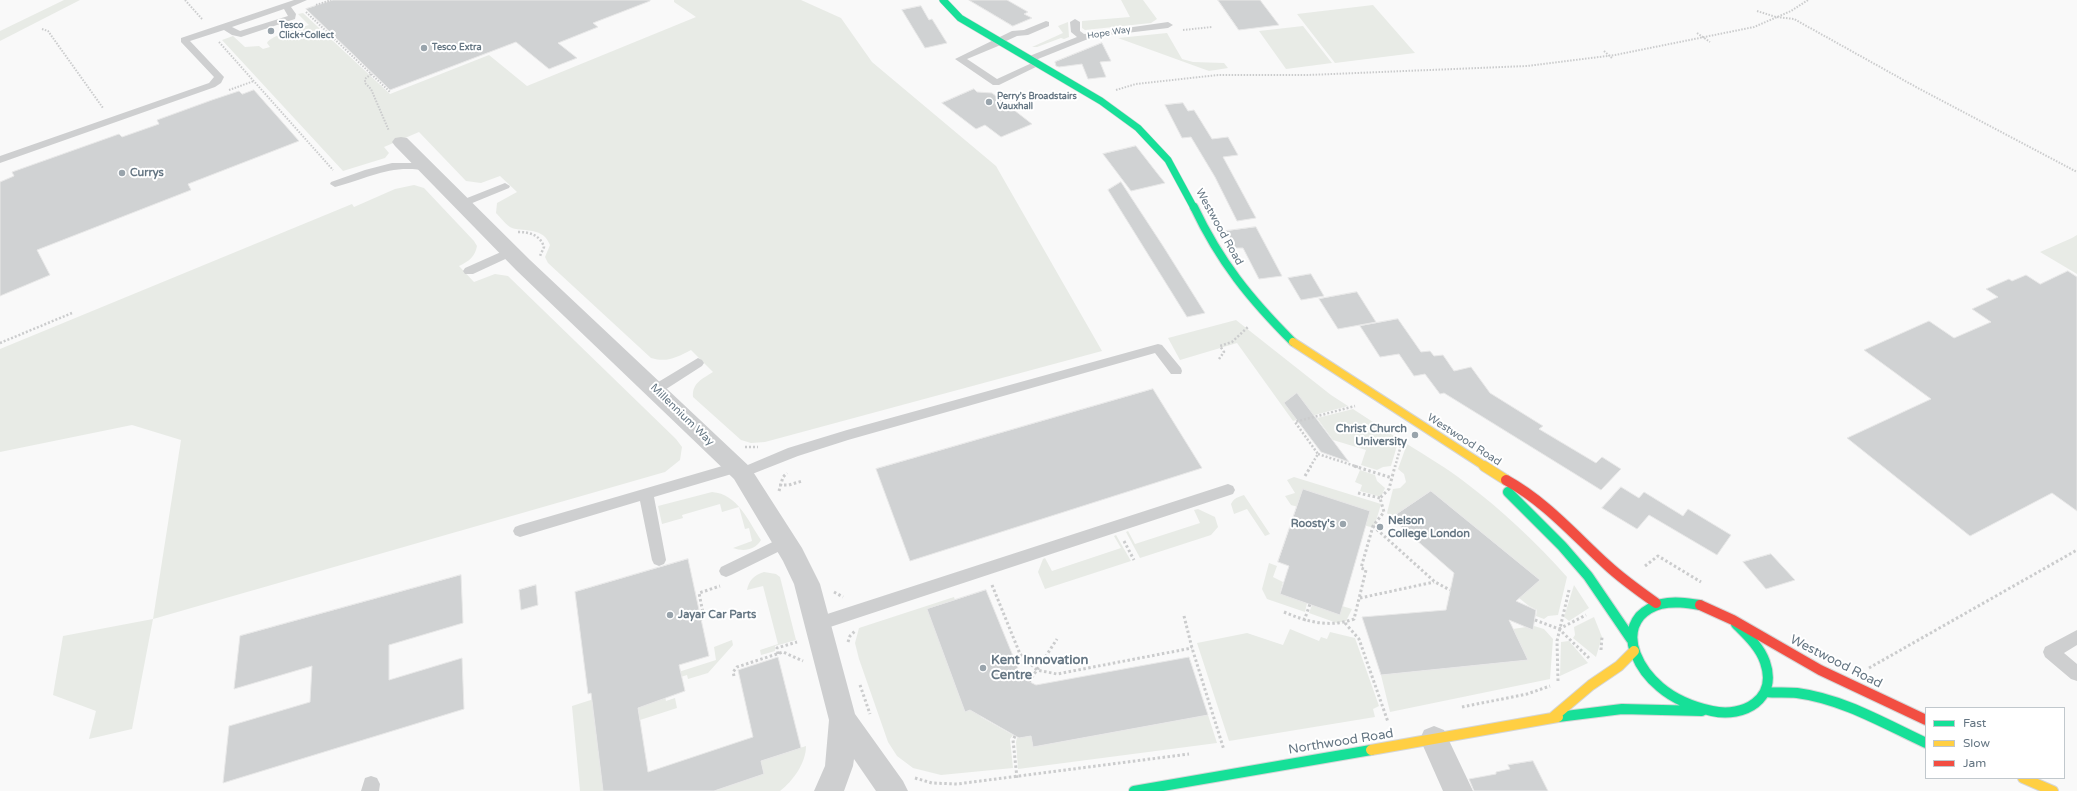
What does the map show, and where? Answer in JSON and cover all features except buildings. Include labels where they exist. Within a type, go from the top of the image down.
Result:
[{"type":"main road","name":"Westwood Road","points":[[942,0],[960,18],[1094,97],[1131,122],[1160,149],[1177,176],[1214,246],[1235,280],[1264,314],[1295,342],[1499,477],[1524,489],[1580,537],[1608,566],[1656,603],[1674,601],[1695,603],[1716,611],[1736,624],[1842,682],[1925,720]]},
{"type":"main road","points":[[1499,477],[1511,497],[1562,546],[1588,576],[1631,640],[1634,651],[1643,670],[1659,687],[1680,701],[1703,711],[1724,714],[1742,712],[1757,704],[1766,692],[1795,693],[1815,698],[1887,725],[1925,743]]},
{"type":"main road","points":[[1631,640],[1634,624],[1642,611],[1656,603]]},
{"type":"main road","name":"Westwood Road","points":[[1736,624],[1762,653],[1767,667],[1768,680],[1766,692]]},
{"type":"main road","points":[[1552,718],[1591,685],[1620,666],[1634,651]]},
{"type":"main road","name":"Northwood Road","points":[[1134,791],[1552,718],[1622,709],[1703,711]]},
{"type":"main road","points":[[2026,779],[2053,791]]},
{"type":"street","name":"Millennium Way","points":[[396,138],[428,168],[461,204],[510,252],[739,470],[785,542],[807,584],[809,632],[843,720],[902,783]]},
{"type":"street","name":"Millennium Way","points":[[830,791],[839,766],[843,720]]},
{"type":"street","points":[[1434,739],[1458,791]]},
{"type":"lane","points":[[0,160],[212,85],[218,81],[219,78],[184,40],[286,6],[303,5]]},
{"type":"lane","points":[[224,26],[236,34],[249,33],[292,17],[292,14],[286,6]]},
{"type":"lane","points":[[1074,22],[1076,32],[1083,37]]},
{"type":"lane","points":[[999,41],[1015,33],[1025,33],[1046,24]]},
{"type":"lane","name":"Hope Way","points":[[999,41],[960,59],[996,83],[1034,62],[1091,34],[1168,25]]},
{"type":"lane","points":[[336,180],[385,168],[415,165],[428,168]]},
{"type":"lane","points":[[461,204],[505,186]]},
{"type":"lane","points":[[469,271],[510,252]]},
{"type":"lane","points":[[520,531],[646,494],[739,470],[847,435],[1158,348],[1176,371]]},
{"type":"lane","points":[[655,390],[698,363]]},
{"type":"lane","points":[[809,632],[1228,490]]},
{"type":"lane","points":[[646,494],[659,560]]},
{"type":"lane","points":[[726,571],[785,542]]},
{"type":"lane","points":[[2077,637],[2051,652],[2077,674]]},
{"type":"path","points":[[185,0],[204,21]]},
{"type":"path","points":[[1094,97],[1136,84],[1218,75],[1308,75],[1527,66],[1608,55],[1704,38],[1754,27],[1791,11],[1808,0]]},
{"type":"path","points":[[303,5],[390,92]]},
{"type":"path","points":[[1757,11],[1776,17],[1794,19],[1916,87],[2077,172]]},
{"type":"path","points":[[42,29],[48,31],[112,121]]},
{"type":"path","points":[[1697,33],[1710,42]]},
{"type":"path","points":[[217,40],[336,180]]},
{"type":"path","points":[[1604,52],[1613,59]]},
{"type":"path","points":[[1349,73],[1352,77]]},
{"type":"path","points":[[371,74],[365,79],[366,83],[371,89],[396,138]]},
{"type":"path","points":[[0,343],[72,313]]},
{"type":"path","points":[[1219,359],[1224,352],[1220,346],[1232,342],[1249,325],[1254,330]]},
{"type":"path","points":[[1349,402],[1361,410]]},
{"type":"path","points":[[1355,406],[1295,422],[1318,454],[1392,478]]},
{"type":"path","points":[[1397,434],[1408,441]]},
{"type":"path","points":[[1380,498],[1390,489],[1403,438]]},
{"type":"path","points":[[743,447],[764,446]]},
{"type":"path","points":[[1305,476],[1318,454]]},
{"type":"path","points":[[779,485],[789,485],[802,481]]},
{"type":"path","points":[[1358,493],[1380,498]]},
{"type":"path","points":[[1284,612],[1304,621],[1345,623],[1354,619],[1366,570],[1361,568],[1373,526],[1384,512],[1380,498]]},
{"type":"path","points":[[1373,526],[1435,582],[1450,590]]},
{"type":"path","points":[[1116,527],[1134,560]]},
{"type":"path","points":[[1863,671],[2077,550]]},
{"type":"path","points":[[990,582],[1020,654],[1037,670],[1057,674],[1192,648]]},
{"type":"path","points":[[1360,598],[1435,582]]},
{"type":"path","points":[[701,619],[704,618],[699,593],[723,585]]},
{"type":"path","points":[[1558,684],[1556,677],[1559,629],[1569,588]]},
{"type":"path","points":[[1304,621],[1310,604]]},
{"type":"path","points":[[1559,629],[1590,613]]},
{"type":"path","points":[[1184,616],[1192,648],[1224,750]]},
{"type":"path","points":[[1535,620],[1559,629],[1591,660]]},
{"type":"path","points":[[1345,623],[1359,639],[1388,722]]},
{"type":"path","points":[[847,645],[850,636],[855,631],[854,627]]},
{"type":"path","points":[[778,654],[777,648],[809,632]]},
{"type":"path","points":[[1600,652],[1602,633]]},
{"type":"path","points":[[1029,682],[1057,640]]},
{"type":"path","points":[[734,676],[733,672],[737,667],[783,652],[805,662]]},
{"type":"path","points":[[858,677],[872,720]]},
{"type":"path","points":[[1458,708],[1528,694],[1565,681]]},
{"type":"path","points":[[1381,724],[1396,721]]},
{"type":"path","points":[[1015,736],[1013,740],[1017,778]]},
{"type":"path","points":[[1217,750],[1231,748]]},
{"type":"path","points":[[902,783],[957,784],[1017,778],[1195,754]]},
{"type":"shaded area","points":[[64,0],[80,0],[0,41],[0,31]]},
{"type":"shaded area","points":[[674,0],[801,0],[841,18],[872,62],[996,166],[1102,351],[765,442],[751,443],[741,440],[693,397],[694,388],[698,382],[713,372],[691,350],[667,360],[651,358],[548,263],[545,257],[550,245],[543,235],[534,231],[512,228],[496,213],[497,203],[517,192],[500,176],[481,183],[466,181],[419,132],[384,147],[389,153],[385,158],[343,171],[222,40],[233,36],[245,47],[259,46],[263,49],[270,47],[267,43],[274,37],[309,25],[298,14],[303,13],[390,94],[489,55],[527,86],[696,17],[674,2]]},
{"type":"shaded area","points":[[1121,0],[1143,0],[1157,19],[1151,23],[1085,30],[1082,28],[1082,21],[1130,17]]},
{"type":"shaded area","points":[[1373,5],[1415,53],[1335,63],[1297,14]]},
{"type":"shaded area","points":[[1068,22],[1069,37],[1064,39],[1061,38],[1037,47],[1032,47],[1063,33],[1058,26]]},
{"type":"shaded area","points":[[1303,26],[1332,63],[1286,69],[1259,31]]},
{"type":"shaded area","points":[[1167,33],[1182,59],[1193,62],[1224,63],[1228,68],[1209,71],[1118,38]]},
{"type":"shaded area","points":[[414,185],[424,188],[477,246],[475,253],[471,258],[459,266],[474,282],[495,274],[508,276],[676,439],[682,447],[680,460],[665,472],[153,619],[181,440],[132,425],[0,452],[0,349],[352,204],[354,207],[395,189]]},
{"type":"shaded area","points":[[2077,235],[2077,274],[2040,252],[2072,238]]},
{"type":"shaded area","points":[[1236,320],[1331,395],[1348,406],[1293,421],[1237,343],[1180,360],[1168,338]]},
{"type":"shaded area","points":[[1353,409],[1399,439],[1391,466],[1383,467],[1377,470],[1361,465],[1366,450],[1333,440],[1317,418]]},
{"type":"shaded area","points":[[1407,444],[1451,472],[1493,504],[1531,539],[1567,577],[1558,615],[1548,616],[1544,619],[1536,616],[1537,610],[1519,598],[1540,580],[1431,491],[1391,518],[1387,513],[1393,489],[1400,488],[1406,482],[1404,474],[1398,469]]},
{"type":"shaded area","points":[[1360,470],[1375,475],[1377,481],[1385,488],[1381,497],[1360,491],[1362,485],[1355,482]]},
{"type":"shaded area","points":[[1294,477],[1381,504],[1374,528],[1291,505],[1285,496],[1295,493],[1287,480]]},
{"type":"shaded area","points":[[712,492],[729,498],[739,507],[722,512],[720,504],[682,515],[683,518],[662,524],[658,506]]},
{"type":"shaded area","points":[[1244,495],[1270,534],[1265,536],[1247,509],[1234,514],[1231,504],[1232,502],[1238,497]]},
{"type":"shaded area","points":[[739,507],[761,540],[756,546],[749,549],[741,550],[733,548],[752,541],[749,528],[745,529]]},
{"type":"shaded area","points":[[1198,509],[1215,517],[1218,527],[1211,535],[1140,558],[1126,532],[1128,531],[1135,544],[1200,523],[1194,510]]},
{"type":"shaded area","points":[[1116,535],[1131,561],[1045,589],[1038,572],[1043,559],[1045,558],[1052,571],[1121,548],[1114,536]]},
{"type":"shaded area","points":[[1269,563],[1277,566],[1273,577],[1283,582],[1280,593],[1307,603],[1305,612],[1267,599],[1262,589]]},
{"type":"shaded area","points":[[764,572],[776,574],[780,577],[796,640],[775,646],[775,651],[761,655],[760,650],[778,644],[763,586],[747,590],[752,578]]},
{"type":"shaded area","points":[[1574,585],[1589,608],[1569,621],[1564,617]]},
{"type":"shaded area","points":[[954,597],[955,600],[928,609],[965,712],[977,707],[981,717],[1013,735],[1010,739],[1013,768],[941,775],[913,768],[897,756],[888,742],[859,659],[855,643],[859,628]]},
{"type":"shaded area","points":[[1312,605],[1342,606],[1352,609],[1346,621],[1337,623],[1309,613]]},
{"type":"shaded area","points":[[1594,617],[1602,637],[1596,657],[1573,638],[1575,635],[1574,627]]},
{"type":"shaded area","points":[[153,619],[132,729],[89,739],[96,711],[53,695],[63,636]]},
{"type":"shaded area","points":[[1534,626],[1544,629],[1553,639],[1550,679],[1390,712],[1381,675],[1528,660],[1513,629],[1526,627],[1533,630]]},
{"type":"shaded area","points":[[1290,629],[1319,641],[1321,637],[1327,639],[1330,632],[1355,638],[1379,706],[1373,709],[1375,717],[1229,741],[1197,643],[1247,633],[1283,645]]},
{"type":"shaded area","points":[[732,640],[733,645],[708,673],[688,679],[687,675],[662,683],[666,701],[675,698],[677,708],[640,720],[637,702],[594,716],[603,791],[580,791],[572,706],[716,660],[714,647]]},
{"type":"shaded area","points":[[1569,641],[1588,663],[1560,676],[1561,642]]},
{"type":"shaded area","points":[[1208,715],[1217,743],[1018,769],[1017,738],[1031,736],[1033,747]]},
{"type":"shaded area","points":[[806,746],[804,759],[798,771],[790,782],[780,791],[714,791],[764,774],[761,761]]},
{"type":"traffic: fast","points":[[943,0],[960,18],[1114,109],[1150,138],[1160,149],[1176,172],[1207,235],[1231,273],[1261,309],[1293,342]]},
{"type":"traffic: fast","points":[[1508,492],[1562,546],[1588,576],[1631,639]]},
{"type":"traffic: fast","points":[[1700,605],[1678,602],[1659,604],[1645,611],[1636,621],[1632,635],[1634,650],[1641,667],[1656,684],[1674,697],[1700,708],[1721,713],[1742,711],[1754,706],[1757,703],[1762,696],[1767,681],[1765,662],[1762,654],[1750,638],[1736,624]]},
{"type":"traffic: fast","points":[[1766,692],[1797,693],[1830,701],[1847,707],[1925,743]]},
{"type":"traffic: fast","points":[[1558,717],[1622,709],[1702,711]]},
{"type":"traffic: fast","points":[[1134,791],[1371,750]]},
{"type":"traffic: slow","points":[[1293,342],[1506,480]]},
{"type":"traffic: slow","points":[[1552,718],[1591,685],[1619,666],[1634,651]]},
{"type":"traffic: slow","points":[[1371,750],[1558,717]]},
{"type":"traffic: slow","points":[[2025,779],[2053,791]]},
{"type":"traffic: jam","points":[[1506,480],[1521,488],[1547,507],[1613,570],[1656,603]]},
{"type":"traffic: jam","points":[[1700,605],[1723,614],[1786,652],[1820,670],[1925,720]]},
{"type":"place","name":"Tesco Click+Collect","points":[[271,31]]},
{"type":"place","name":"Tesco Extra","points":[[424,48]]},
{"type":"place","name":"Perry's Broadstairs Vauxhall","points":[[989,102]]},
{"type":"place","name":"Currys","points":[[122,173]]},
{"type":"place","name":"Christ Church University","points":[[1415,435]]},
{"type":"place","name":"Roosty's","points":[[1343,524]]},
{"type":"place","name":"Nelson College London","points":[[1380,527]]},
{"type":"place","name":"Jayar Car Parts","points":[[670,615]]},
{"type":"place","name":"Kent Innovation Centre","points":[[983,668]]}]
